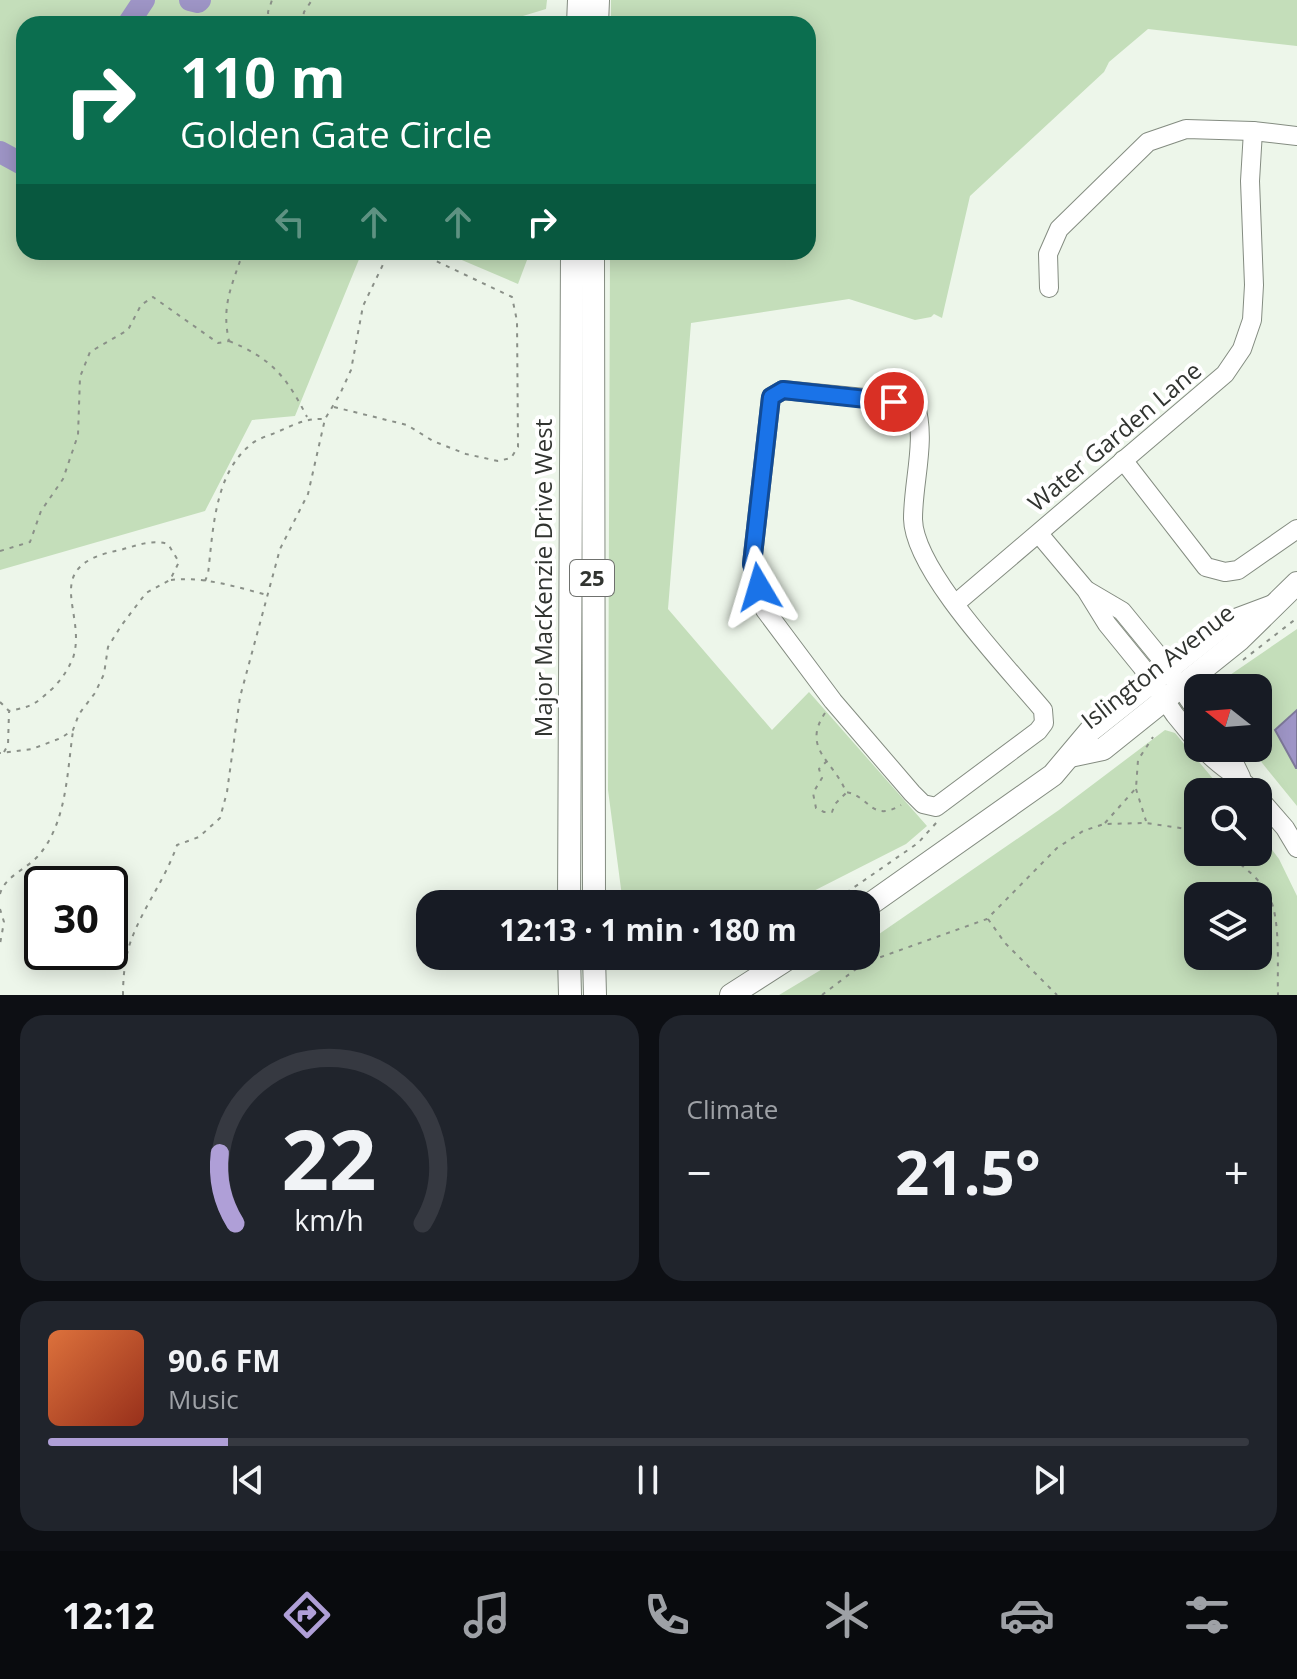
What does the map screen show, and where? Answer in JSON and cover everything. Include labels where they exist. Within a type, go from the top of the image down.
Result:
[{"type":"main road","name":"Major MacKenzie Drive West","points":[[569,890],[572,260]]},
{"type":"main road","name":"Major MacKenzie Drive West","points":[[593,260],[594,890]]},
{"type":"main road","name":"Islington Avenue","points":[[880,897],[1053,775],[1070,756],[1103,749],[1166,684],[1239,640],[1297,583]]},
{"type":"main road","points":[[569,970],[570,995]]},
{"type":"main road","points":[[594,970],[595,995]]},
{"type":"main road","points":[[731,995],[770,970]]},
{"type":"street","points":[[1049,288],[1048,254],[1059,229],[1148,142],[1186,129],[1297,136]]},
{"type":"street","name":"Water Garden Lane","points":[[955,604],[1225,374],[1242,349],[1252,320],[1254,285],[1250,181],[1253,131]]},
{"type":"street","points":[[783,390],[915,403],[921,421],[913,521],[917,544],[926,564],[955,604],[1043,710],[1044,723],[1038,731],[936,807],[923,804],[912,793],[833,701],[765,610],[752,564],[771,397],[783,390]]},
{"type":"street","points":[[1123,460],[1206,567],[1225,572],[1238,570],[1297,529]]},
{"type":"street","points":[[1039,534],[1086,590],[1122,611],[1184,717]]},
{"type":"street","points":[[1166,684],[1184,700]]},
{"type":"street","points":[[1216,762],[1237,778]]},
{"type":"street","points":[[1272,813],[1297,848]]},
{"type":"path","points":[[229,341],[225,310],[240,260]]},
{"type":"path","points":[[123,995],[123,977],[131,939],[171,863],[177,845],[199,837],[220,818],[227,792],[240,697],[280,549],[308,494],[325,419],[351,370],[363,306],[385,260]]},
{"type":"path","points":[[333,407],[407,425],[433,441],[477,456],[498,461],[511,458],[518,447],[517,321],[512,297],[434,260]]},
{"type":"path","points":[[0,551],[30,542],[41,511],[63,479],[78,435],[80,377],[90,352],[128,330],[141,305],[153,297],[218,343],[229,341],[252,351],[281,372],[307,418]]},
{"type":"path","points":[[205,581],[223,486],[236,460],[250,444],[307,418],[325,419]]},
{"type":"path","points":[[9,711],[34,706],[62,679],[74,655],[70,599],[73,577],[87,560],[156,540],[168,544],[179,562],[170,580]]},
{"type":"path","points":[[0,894],[2,885],[39,855],[53,829],[66,791],[73,730],[79,714],[95,693],[104,674],[108,647],[146,593],[170,580],[185,578],[268,596]]},
{"type":"path","points":[[1241,662],[1297,618]]},
{"type":"path","points":[[833,701],[821,720],[815,738],[846,792]]},
{"type":"path","points":[[0,702],[9,711],[8,745],[2,753]]},
{"type":"path","points":[[2,753],[32,749],[73,730]]},
{"type":"path","points":[[1146,823],[1136,788],[1138,760],[1153,737]]},
{"type":"path","points":[[827,761],[819,769],[822,778],[813,793],[813,800],[816,808],[832,812],[838,819]]},
{"type":"path","points":[[1104,824],[1136,788]]},
{"type":"path","points":[[846,792],[854,793],[871,808],[881,811],[896,808],[904,800]]},
{"type":"path","points":[[832,812],[846,792]]},
{"type":"path","points":[[850,890],[918,843],[938,821]]},
{"type":"path","points":[[880,957],[987,919],[1057,848],[1083,831],[1104,824],[1146,823],[1184,829]]},
{"type":"path","points":[[1243,866],[1269,896],[1275,918],[1278,995]]},
{"type":"path","points":[[0,909],[4,922],[0,944]]},
{"type":"path","points":[[987,919],[1005,943],[1057,995]]},
{"type":"path","points":[[822,995],[855,970]]},
{"type":"green space","points":[[0,0],[547,0],[546,9],[523,16],[16,16],[16,260],[359,260],[295,416],[252,420],[205,511],[0,570]]},
{"type":"green space","points":[[611,0],[1297,0],[1297,46],[1148,29],[1109,62],[1104,72],[970,196],[942,318],[934,314],[915,320],[849,299],[691,323],[668,609],[772,730],[809,692],[927,826],[906,844],[816,890],[621,890],[608,790],[610,260],[816,260],[816,16],[611,16]]},
{"type":"green space","points":[[462,260],[527,260],[518,284]]},
{"type":"green space","points":[[1297,629],[1297,806],[1261,762],[1272,762],[1272,674],[1231,674]]},
{"type":"green space","points":[[1165,730],[1175,733],[1184,744],[1184,762],[1199,762],[1212,778],[1184,778],[1184,866],[1272,866],[1272,850],[1279,859],[1297,896],[1297,995],[779,995],[821,970],[880,970],[880,933],[1059,810]]},
{"type":"shaded area","points":[[1297,710],[1297,768],[1296,768],[1275,730]]},
{"type":"waterway","points":[[133,16],[144,0]]},
{"type":"waterway","points":[[190,0],[200,0]]},
{"type":"waterway","points":[[0,152],[16,161]]},
{"type":"route","points":[[759,587],[752,564],[771,397],[783,390],[894,402]]}]
